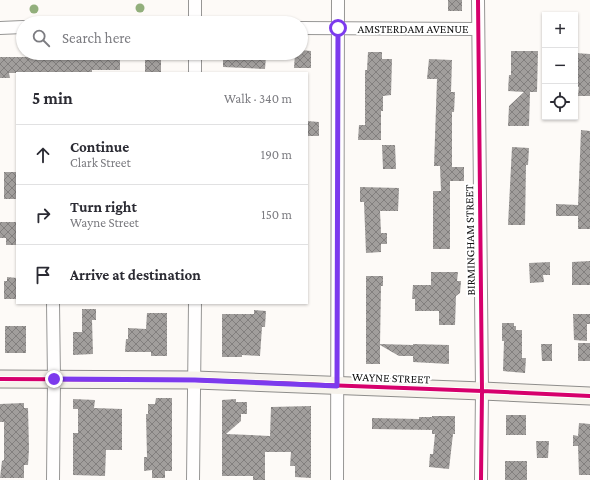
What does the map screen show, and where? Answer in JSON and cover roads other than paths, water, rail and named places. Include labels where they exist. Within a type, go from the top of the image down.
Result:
[{"type":"street","points":[[195,0],[195,16]]},
{"type":"street","points":[[337,480],[338,0]]},
{"type":"street","name":"BIRMINGHAM STREET","points":[[478,0],[482,391],[481,480]]},
{"type":"street","points":[[0,28],[16,28]]},
{"type":"street","name":"AMSTERDAM AVENUE","points":[[308,28],[478,29]]},
{"type":"street","points":[[195,60],[195,72]]},
{"type":"street","points":[[53,304],[53,480]]},
{"type":"street","points":[[193,480],[195,304]]},
{"type":"street","name":"WAYNE STREET","points":[[0,379],[195,380],[590,396]]}]
